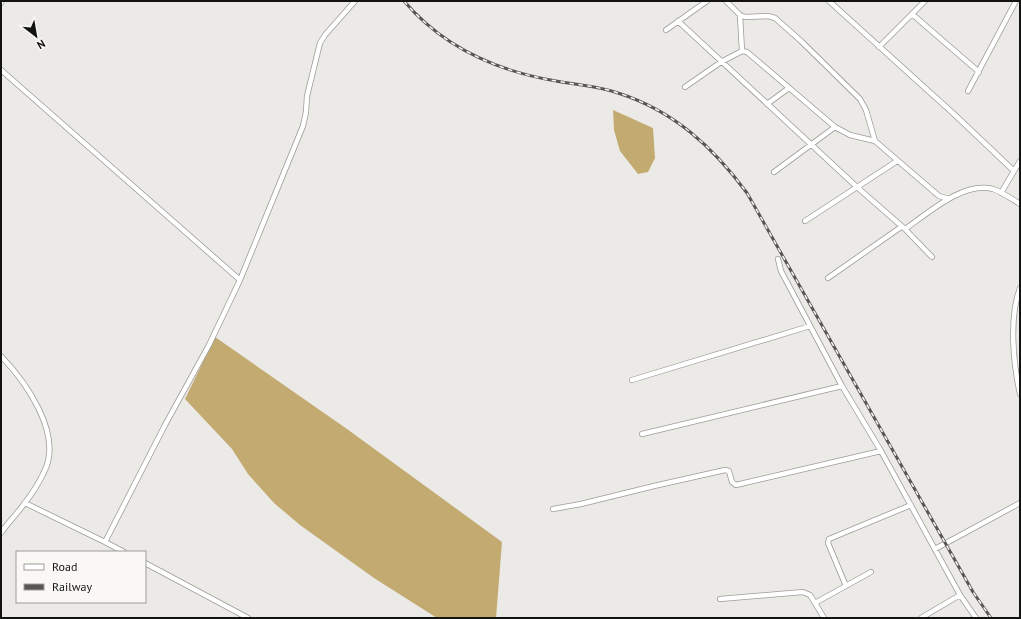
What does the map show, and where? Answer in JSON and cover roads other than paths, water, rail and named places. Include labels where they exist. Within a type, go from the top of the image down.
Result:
[{"type":"street","points":[[105,542],[165,425],[209,345],[240,280],[303,126],[320,43],[325,35],[355,1]]},
{"type":"street","points":[[666,30],[707,1]]},
{"type":"street","points":[[726,1],[740,15],[745,17],[768,16],[775,18],[800,41],[860,99],[866,110],[875,142]]},
{"type":"street","points":[[829,1],[955,115],[1014,171]]},
{"type":"street","points":[[879,47],[925,1]]},
{"type":"street","points":[[968,91],[1016,1]]},
{"type":"street","points":[[912,14],[979,72]]},
{"type":"street","points":[[740,15],[742,51]]},
{"type":"street","points":[[678,21],[811,145],[903,228],[932,257]]},
{"type":"street","points":[[685,87],[722,62],[742,51],[750,53],[836,127],[850,135],[875,142],[939,196],[949,198]]},
{"type":"street","points":[[1,70],[240,280]]},
{"type":"street","points":[[767,104],[789,88]]},
{"type":"street","points":[[774,172],[836,127]]},
{"type":"street","points":[[805,221],[858,188],[897,161]]},
{"type":"street","points":[[1001,194],[1020,161]]},
{"type":"street","points":[[828,278],[949,198],[981,188],[993,190],[1020,204]]},
{"type":"street","points":[[778,259],[781,271],[842,386],[881,451],[960,596],[976,618]]},
{"type":"street","points":[[1020,288],[1014,309],[1014,364],[1020,394]]},
{"type":"street","points":[[632,380],[810,326]]},
{"type":"street","points":[[1,356],[26,386],[46,428],[50,444],[50,459],[45,471],[25,503],[1,533]]},
{"type":"street","points":[[642,434],[842,386]]},
{"type":"street","points":[[553,509],[581,504],[725,470],[729,471],[732,482],[736,485],[881,451]]},
{"type":"street","points":[[25,503],[122,551]]},
{"type":"street","points":[[935,549],[1020,503]]},
{"type":"street","points":[[846,586],[828,543],[829,539],[911,505]]},
{"type":"street","points":[[146,564],[248,618]]},
{"type":"street","points":[[815,603],[872,572]]},
{"type":"street","points":[[720,599],[803,592],[810,595],[824,618]]},
{"type":"street","points":[[921,618],[960,596]]},
{"type":"railway","points":[[404,1],[436,32],[472,54],[513,71],[534,77],[603,89],[638,101],[657,110],[691,132],[720,160],[747,193],[973,592],[991,618]]}]
